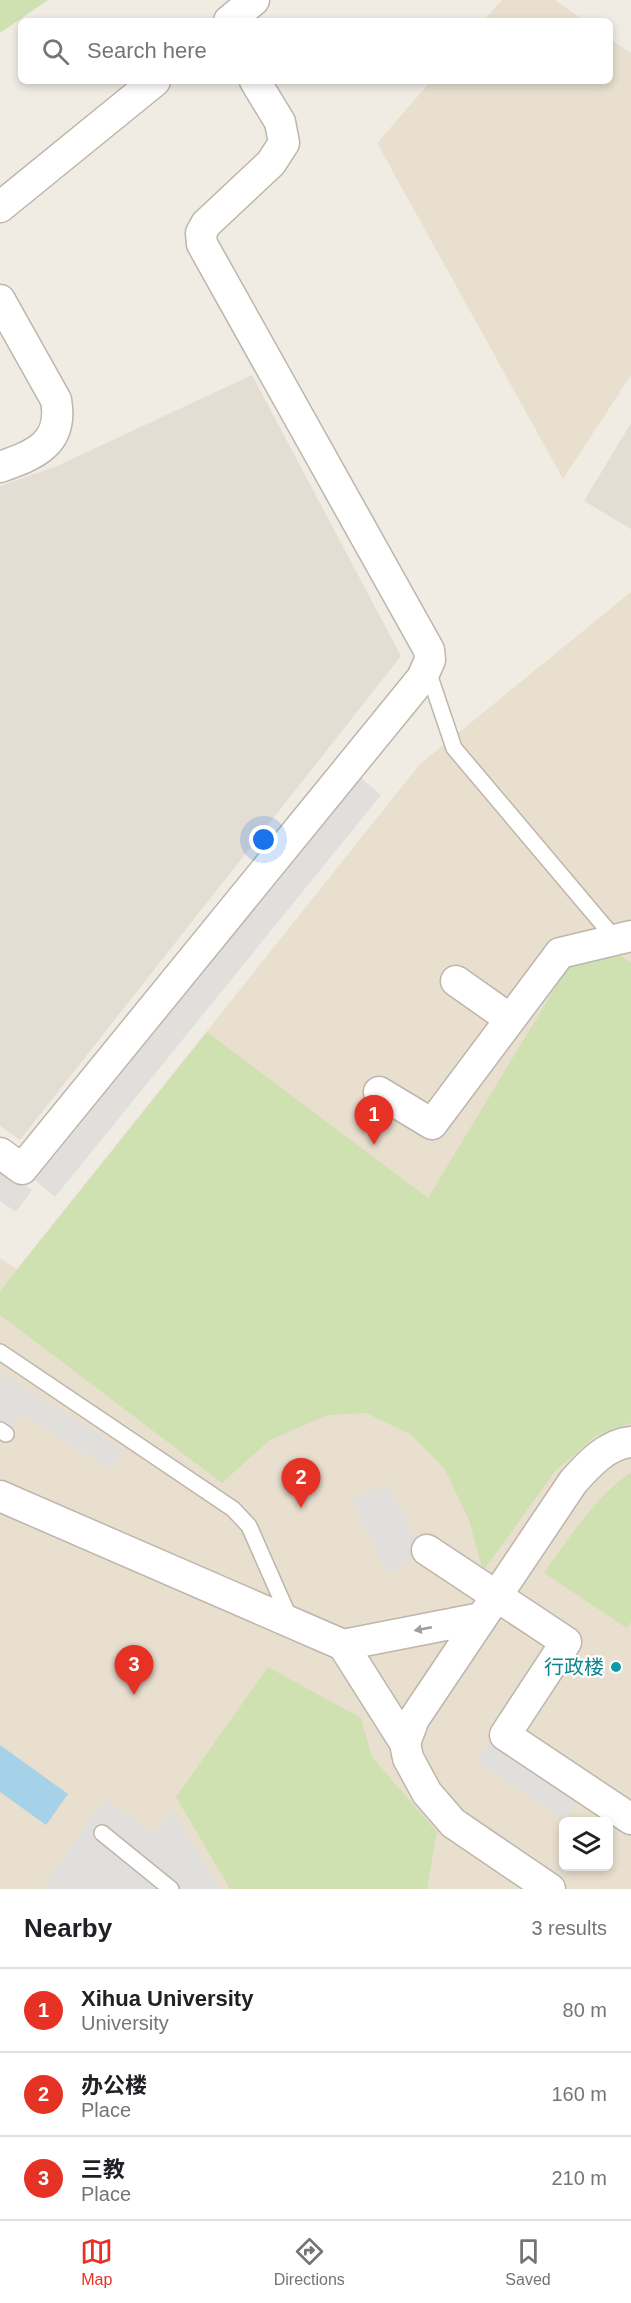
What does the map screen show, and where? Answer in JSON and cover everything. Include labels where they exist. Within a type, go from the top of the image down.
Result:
[{"type":"street","points":[[233,18],[254,0]]},
{"type":"street","points":[[0,207],[151,84]]},
{"type":"street","points":[[0,1153],[22,1169],[427,669],[429,650],[202,244],[201,233],[206,224],[271,163],[284,143],[280,122],[257,84]]},
{"type":"street","points":[[0,300],[56,400],[57,416],[53,434],[41,450],[34,455],[0,467]]},
{"type":"street","points":[[380,1092],[432,1124],[560,953],[624,938]]},
{"type":"street","points":[[456,981],[510,1019]]},
{"type":"street","points":[[405,1743],[414,1719],[573,1482],[593,1459],[624,1443],[631,1442]]},
{"type":"street","points":[[0,1496],[344,1645],[405,1743],[408,1758],[427,1793],[453,1823],[528,1884]]},
{"type":"street","points":[[428,1550],[488,1607],[566,1642],[504,1735],[631,1819]]},
{"type":"street","points":[[344,1645],[488,1607]]},
{"type":"lane","points":[[427,669],[454,748],[624,938]]},
{"type":"lane","points":[[0,1352],[232,1509],[249,1526],[291,1622]]},
{"type":"lane","points":[[102,1833],[171,1889]]},
{"type":"shaded area","points":[[502,0],[555,0],[581,18],[486,18]]},
{"type":"shaded area","points":[[613,41],[631,53],[631,375],[563,479],[377,143],[428,84],[613,84]]},
{"type":"shaded area","points":[[252,375],[401,656],[20,1140],[0,1126],[0,486],[57,466]]},
{"type":"shaded area","points":[[631,423],[631,529],[584,501]]},
{"type":"shaded area","points":[[631,592],[631,1889],[0,1889],[0,1258],[17,1269],[420,764]]},
{"type":"shaded area","points":[[361,778],[381,795],[55,1197],[35,1180]]},
{"type":"shaded area","points":[[0,1168],[32,1190],[16,1212],[0,1201]]},
{"type":"shaded area","points":[[0,1371],[123,1450],[110,1470],[21,1413],[11,1427],[0,1420]]},
{"type":"shaded area","points":[[388,1483],[423,1556],[387,1573],[352,1499]]},
{"type":"shaded area","points":[[531,1665],[539,1670],[500,1728],[492,1723]]},
{"type":"shaded area","points":[[489,1742],[578,1802],[568,1817],[559,1817],[476,1761]]},
{"type":"shaded area","points":[[105,1799],[154,1833],[172,1809],[220,1889],[41,1889]]},
{"type":"green space","points":[[0,0],[48,0],[22,18],[18,18],[18,21],[0,33]]},
{"type":"green space","points":[[618,954],[631,962],[631,1423],[597,1435],[556,1470],[483,1571],[469,1520],[444,1468],[410,1434],[366,1413],[328,1415],[270,1440],[222,1483],[0,1315],[0,1291],[207,1032],[428,1198],[570,963]]},
{"type":"green space","points":[[631,1472],[631,1622],[627,1628],[544,1573],[594,1506]]},
{"type":"green space","points":[[268,1667],[361,1718],[372,1757],[437,1832],[427,1889],[230,1889],[176,1797]]},
{"type":"water","points":[[0,1745],[68,1794],[46,1825],[0,1792]]},
{"type":"place","name":"Xihua University","points":[[374,1145]]},
{"type":"place","name":"办公楼","points":[[301,1508]]},
{"type":"place","name":"行政楼","points":[[616,1667]]},
{"type":"place","name":"三教","points":[[134,1695]]}]
